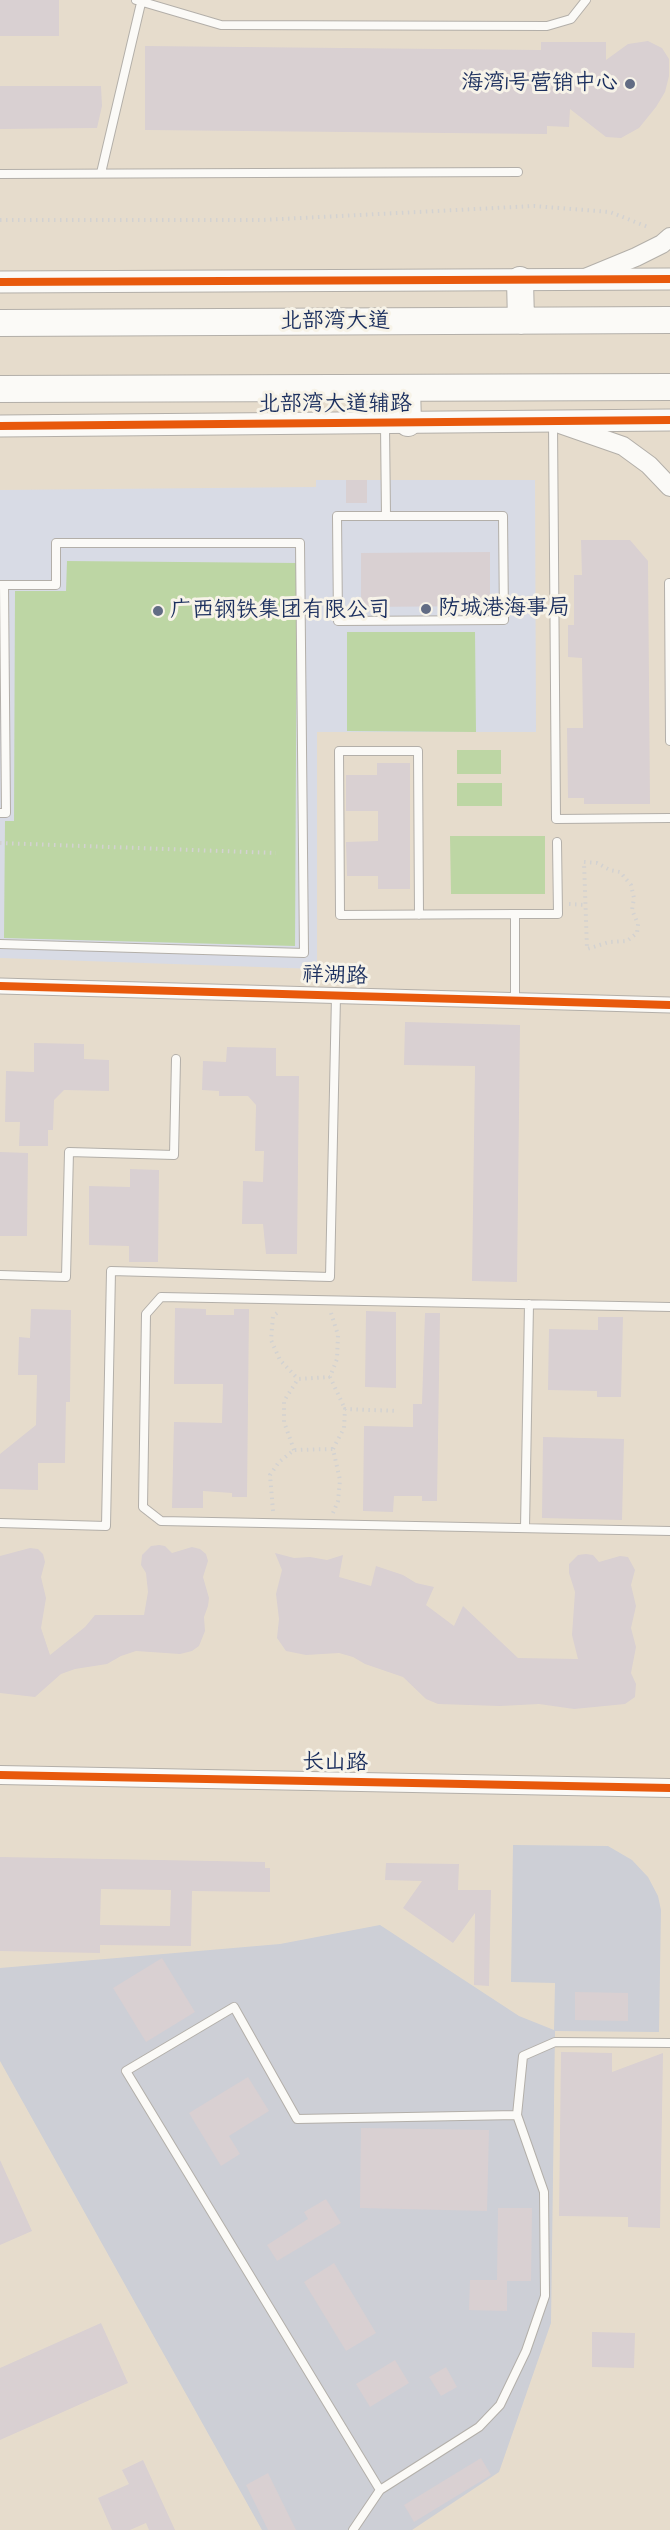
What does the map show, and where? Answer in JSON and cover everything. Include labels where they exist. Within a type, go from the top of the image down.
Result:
[{"type":"highway","points":[[520,280],[521,321]]},
{"type":"highway","name":"北部湾大道","points":[[0,323],[670,321]]},
{"type":"highway","points":[[0,389],[670,387]]},
{"type":"highway","points":[[397,423],[407,388]]},
{"type":"main road","points":[[0,282],[670,279]]},
{"type":"main road","name":"北部湾大道辅路","points":[[0,426],[670,420]]},
{"type":"street","points":[[582,279],[636,257],[670,237]]},
{"type":"street","points":[[553,422],[623,446],[649,465],[670,487]]},
{"type":"street","name":"祥湖路","points":[[0,986],[670,1005]]},
{"type":"street","name":"长山路","points":[[0,1775],[670,1788]]},
{"type":"lane","points":[[101,174],[139,1],[221,25],[547,26],[571,19],[586,0]]},
{"type":"lane","points":[[0,174],[518,172]]},
{"type":"lane","points":[[553,422],[556,819],[670,818]]},
{"type":"lane","points":[[386,516],[397,423]]},
{"type":"lane","points":[[337,516],[386,516],[503,516],[504,620],[338,621],[337,516]]},
{"type":"lane","points":[[0,813],[6,813],[2,690],[2,585],[56,585],[56,543],[300,543],[304,953],[0,944]]},
{"type":"lane","points":[[669,583],[670,741]]},
{"type":"lane","points":[[419,915],[418,750],[339,751],[340,915],[419,915],[558,914],[557,842]]},
{"type":"lane","points":[[514,914],[515,1000]]},
{"type":"lane","points":[[0,1523],[106,1526],[111,1271],[330,1276],[336,996]]},
{"type":"lane","points":[[0,1275],[66,1277],[69,1152],[174,1155],[176,1059]]},
{"type":"lane","points":[[670,1307],[161,1297],[146,1314],[143,1507],[161,1521],[670,1531]]},
{"type":"lane","points":[[525,1528],[529,1304]]},
{"type":"lane","points":[[380,2490],[126,2071],[234,2007],[297,2119],[517,2115]]},
{"type":"lane","points":[[353,2530],[380,2490],[479,2427],[501,2405],[526,2351],[545,2295],[544,2192],[517,2115],[523,2056],[555,2042],[670,2043]]},
{"type":"path","points":[[0,220],[262,220],[534,206],[610,212],[648,227]]},
{"type":"path","points":[[0,843],[276,853]]},
{"type":"path","points":[[584,862],[597,863],[620,873],[631,885],[634,898],[632,910],[638,924],[637,933],[627,941],[609,942],[587,949],[584,862]]},
{"type":"path","points":[[292,1300],[273,1316],[271,1340],[280,1360],[298,1379]]},
{"type":"path","points":[[327,1300],[338,1335],[337,1359],[330,1377],[345,1409],[344,1428],[333,1449],[340,1480],[338,1501],[327,1524]]},
{"type":"path","points":[[298,1379],[330,1377]]},
{"type":"path","points":[[294,1450],[284,1422],[284,1401],[298,1379]]},
{"type":"path","points":[[345,1409],[398,1411]]},
{"type":"path","points":[[276,1523],[271,1499],[270,1475],[279,1462],[294,1450],[333,1449]]},
{"type":"shaded area","name":"广西钢铁集团有限公司","points":[[316,480],[535,480],[536,732],[317,732],[317,969],[0,958],[0,490],[316,487]]},
{"type":"shaded area","points":[[513,1845],[608,1846],[632,1860],[648,1877],[658,1896],[661,1910],[659,2032],[555,2031],[551,2323],[499,2472],[412,2530],[262,2530],[0,2061],[0,1968],[280,1944],[380,1925],[519,2016],[554,2030],[555,1983],[511,1982]]},
{"type":"green space","name":"广西钢铁集团有限公司","points":[[67,561],[297,563],[295,946],[4,938],[5,821],[14,821],[15,591],[66,591]]},
{"type":"green space","points":[[347,632],[475,632],[476,732],[347,731]]},
{"type":"green space","points":[[457,750],[501,750],[501,774],[457,774]]},
{"type":"green space","points":[[457,783],[502,783],[502,806],[457,806]]},
{"type":"green space","points":[[450,836],[545,836],[545,894],[451,894]]},
{"type":"building","points":[[0,0],[59,0],[59,36],[0,36]]},
{"type":"building","points":[[648,41],[662,48],[669,59],[669,76],[665,92],[639,128],[621,138],[606,137],[570,109],[569,127],[547,126],[547,134],[145,130],[145,46],[541,50],[541,42],[606,42],[606,60],[628,44]]},
{"type":"building","points":[[0,86],[101,86],[102,106],[97,128],[0,129]]},
{"type":"building","points":[[346,480],[367,480],[367,503],[346,503]]},
{"type":"building","points":[[581,540],[630,540],[648,561],[650,804],[584,804],[584,798],[568,798],[567,728],[583,728],[582,658],[568,657],[568,625],[574,625],[574,575],[582,575]]},
{"type":"building","points":[[490,552],[490,606],[361,607],[361,553]]},
{"type":"building","points":[[377,763],[410,763],[410,889],[378,889],[378,876],[347,876],[346,842],[378,841],[378,811],[346,811],[346,775],[377,775]]},
{"type":"building","points":[[405,1022],[520,1025],[517,1282],[472,1281],[475,1066],[404,1065]]},
{"type":"building","points":[[34,1043],[84,1044],[84,1059],[109,1060],[109,1091],[64,1090],[54,1100],[53,1130],[48,1130],[48,1146],[19,1146],[20,1122],[5,1122],[6,1071],[34,1072]]},
{"type":"building","points":[[227,1047],[276,1048],[276,1076],[299,1076],[297,1254],[266,1254],[263,1224],[242,1224],[243,1181],[263,1182],[264,1151],[255,1151],[256,1105],[248,1096],[219,1096],[219,1091],[202,1090],[203,1061],[226,1062]]},
{"type":"building","points":[[0,1152],[28,1153],[27,1236],[0,1236]]},
{"type":"building","points":[[130,1169],[159,1170],[158,1262],[129,1262],[129,1246],[89,1245],[89,1186],[130,1187]]},
{"type":"building","points":[[175,1308],[206,1309],[206,1315],[234,1315],[234,1309],[249,1309],[247,1497],[232,1497],[232,1493],[203,1491],[203,1508],[172,1508],[174,1422],[222,1423],[223,1384],[174,1384]]},
{"type":"building","points":[[31,1309],[71,1310],[70,1402],[66,1402],[65,1463],[38,1463],[38,1490],[0,1489],[0,1454],[36,1425],[37,1375],[18,1375],[19,1337],[30,1338]]},
{"type":"building","points":[[366,1311],[396,1312],[396,1388],[365,1387]]},
{"type":"building","points":[[425,1313],[440,1313],[437,1501],[422,1501],[422,1496],[394,1496],[393,1512],[363,1511],[364,1426],[413,1427],[413,1404],[422,1404]]},
{"type":"building","points":[[598,1317],[623,1317],[621,1397],[597,1397],[597,1391],[548,1390],[549,1329],[598,1330]]},
{"type":"building","points":[[543,1437],[624,1439],[622,1520],[542,1518]]},
{"type":"building","points":[[151,1546],[165,1546],[172,1553],[192,1547],[206,1554],[208,1561],[203,1577],[209,1598],[204,1617],[205,1631],[199,1646],[192,1651],[180,1654],[136,1651],[107,1664],[75,1669],[61,1674],[35,1697],[0,1693],[0,1556],[30,1548],[38,1549],[43,1554],[45,1562],[41,1577],[46,1598],[41,1628],[50,1655],[85,1627],[95,1615],[144,1615],[148,1592],[146,1573],[141,1565],[142,1555]]},
{"type":"building","points":[[275,1553],[294,1558],[310,1557],[327,1560],[343,1555],[339,1577],[371,1586],[376,1566],[403,1575],[416,1583],[434,1587],[426,1605],[454,1626],[463,1606],[518,1658],[578,1659],[572,1635],[575,1592],[569,1573],[569,1564],[578,1555],[586,1554],[593,1555],[599,1562],[620,1556],[628,1557],[635,1570],[631,1585],[636,1606],[631,1628],[636,1647],[631,1673],[636,1684],[635,1697],[625,1704],[574,1709],[539,1704],[500,1706],[438,1704],[426,1699],[403,1677],[365,1664],[353,1657],[339,1653],[306,1655],[286,1651],[277,1638],[279,1619],[276,1594],[282,1570]]},
{"type":"building","points":[[0,1857],[265,1862],[265,1868],[270,1868],[270,1892],[192,1891],[191,1946],[100,1945],[100,1953],[0,1951]],"holes":[[[101,1889],[171,1890],[170,1926],[100,1925]]]},
{"type":"building","points":[[386,1863],[459,1864],[458,1890],[491,1890],[489,1986],[474,1985],[475,1913],[453,1943],[403,1908],[422,1881],[385,1880]]},
{"type":"building","points":[[162,1958],[195,2012],[146,2042],[113,1988]]},
{"type":"building","points":[[575,1992],[628,1993],[628,2021],[575,2020]]},
{"type":"building","points":[[561,2052],[612,2053],[612,2072],[663,2053],[660,2228],[628,2227],[628,2217],[559,2216]]},
{"type":"building","points":[[248,2077],[269,2111],[229,2136],[240,2154],[221,2166],[189,2113]]},
{"type":"building","points":[[361,2128],[489,2130],[487,2211],[360,2208]]},
{"type":"building","points":[[0,2160],[32,2231],[0,2245]]},
{"type":"building","points":[[326,2199],[341,2223],[277,2261],[267,2245],[308,2219],[304,2212]]},
{"type":"building","points":[[498,2208],[532,2208],[531,2281],[507,2281],[507,2311],[469,2310],[470,2280],[497,2280]]},
{"type":"building","points":[[334,2263],[376,2333],[346,2351],[304,2282]]},
{"type":"building","points":[[101,2323],[128,2383],[0,2440],[0,2368]]},
{"type":"building","points":[[592,2332],[635,2333],[634,2368],[592,2367]]},
{"type":"building","points":[[395,2360],[409,2383],[370,2407],[356,2384]]},
{"type":"building","points":[[446,2367],[457,2387],[441,2396],[429,2377]]},
{"type":"building","points":[[481,2458],[491,2475],[414,2522],[404,2505]]},
{"type":"building","points":[[143,2460],[175,2530],[149,2530],[146,2523],[130,2530],[112,2530],[98,2498],[129,2484],[122,2470]]},
{"type":"building","points":[[268,2473],[296,2530],[268,2530],[246,2485]]},
{"type":"cycle path","points":[[0,282],[670,279]]},
{"type":"cycle path","points":[[0,426],[670,420]]},
{"type":"cycle path","points":[[0,986],[670,1005]]},
{"type":"cycle path","points":[[0,1775],[670,1788]]},
{"type":"place","name":"海湾1号营销中心","points":[[630,84]]},
{"type":"place","name":"防城港海事局","points":[[426,609]]},
{"type":"place","name":"广西钢铁集团有限公司","points":[[158,611]]}]
